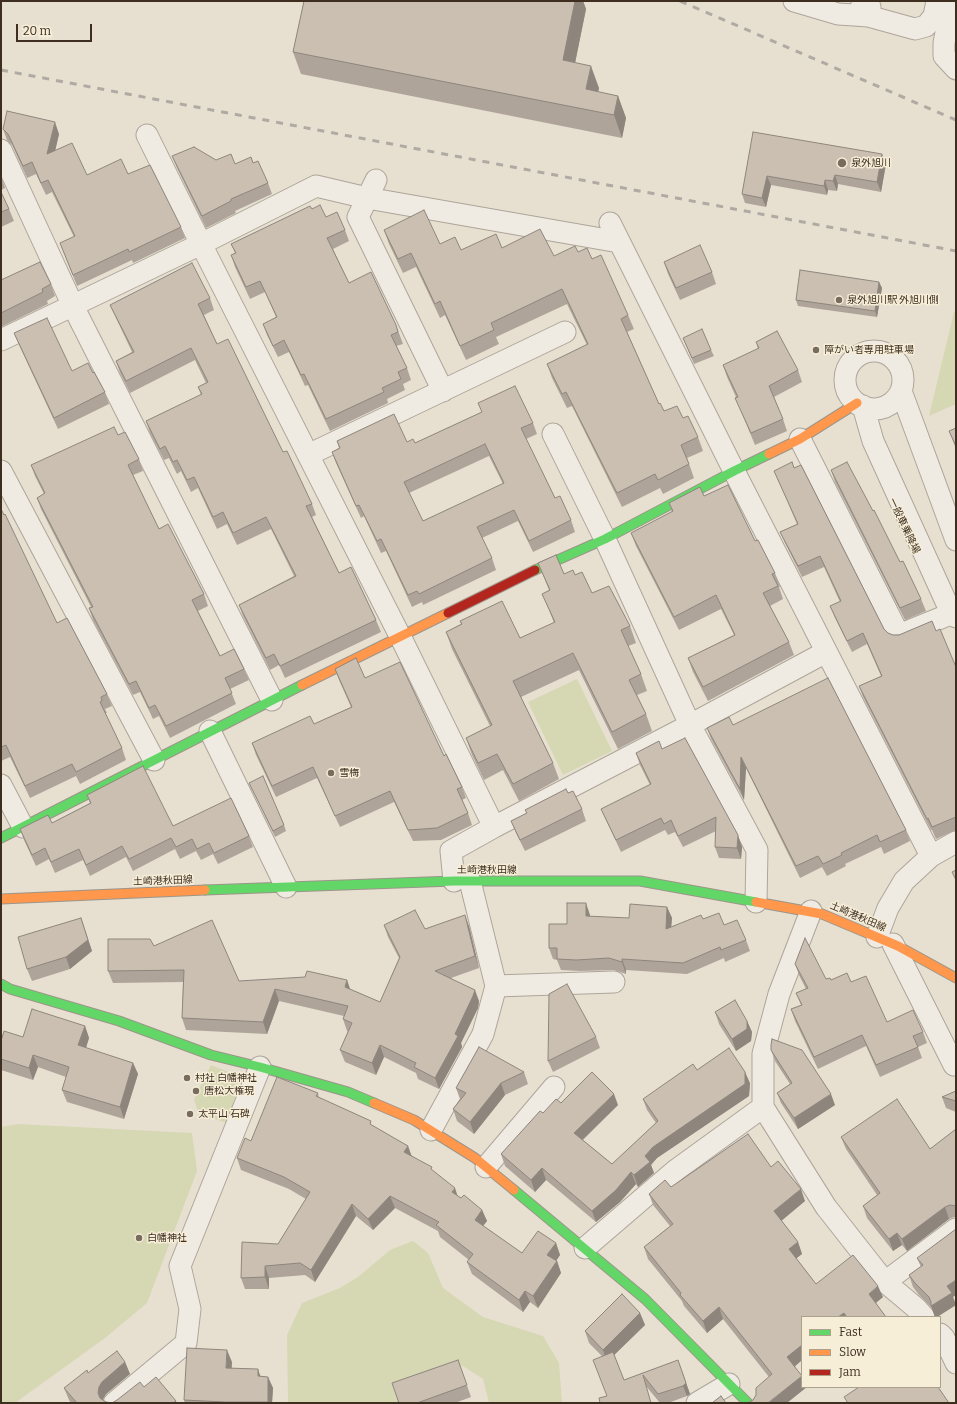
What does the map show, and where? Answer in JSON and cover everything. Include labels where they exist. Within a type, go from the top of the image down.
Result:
[{"type":"street","points":[[794,1],[838,14],[862,7],[915,29],[926,26],[934,16],[937,1]]},
{"type":"street","points":[[952,1],[944,43],[944,56],[956,69]]},
{"type":"street","points":[[926,26],[944,43]]},
{"type":"street","points":[[147,135],[400,636],[494,827]]},
{"type":"street","points":[[1,150],[73,306],[272,700]]},
{"type":"street","points":[[1,340],[201,244],[316,186],[372,189],[619,242]]},
{"type":"street","points":[[372,189],[358,217],[443,391]]},
{"type":"street","points":[[610,223],[734,471],[931,856]]},
{"type":"street","points":[[308,455],[566,332]]},
{"type":"street","points":[[876,351],[886,353],[894,359],[900,367],[903,376],[903,386],[901,391],[892,403],[884,407],[874,408],[860,404],[851,397],[847,388],[847,370],[851,362],[866,352],[876,351]]},
{"type":"street","points":[[901,391],[956,540]]},
{"type":"street","points":[[800,439],[899,635],[953,612],[873,441],[860,404]]},
{"type":"street","points":[[1,838],[400,636],[529,573],[605,539],[734,471],[800,439],[860,404]]},
{"type":"street","points":[[553,434],[605,539],[690,725],[757,850],[756,902]]},
{"type":"street","points":[[1,471],[154,760]]},
{"type":"street","points":[[431,1130],[483,1034],[496,986],[451,851],[826,652]]},
{"type":"street","points":[[210,731],[286,887]]},
{"type":"street","points":[[1,784],[23,827]]},
{"type":"street","points":[[954,1065],[885,940],[888,908],[904,881],[931,856],[956,842]]},
{"type":"street","name":"土崎港秋田線","points":[[1,899],[462,881],[640,880],[822,914],[885,940],[956,978]]},
{"type":"street","points":[[811,911],[779,994],[763,1054],[763,1107],[826,1207],[885,1282],[916,1308],[923,1316]]},
{"type":"street","points":[[496,986],[614,982]]},
{"type":"street","points":[[1,984],[10,989],[119,1021],[211,1054],[348,1092],[414,1120],[475,1158],[585,1248],[645,1299],[748,1403]]},
{"type":"street","points":[[114,1403],[186,1343],[190,1309],[180,1266],[260,1067]]},
{"type":"street","points":[[486,1167],[554,1087]]},
{"type":"street","points":[[585,1248],[676,1170],[763,1107]]},
{"type":"street","points":[[885,1282],[956,1229]]},
{"type":"street","points":[[941,1335],[944,1338],[956,1363]]},
{"type":"street","points":[[697,1403],[729,1384]]},
{"type":"green space","points":[[954,312],[956,312],[956,404],[929,416]]},
{"type":"green space","points":[[577,679],[612,751],[563,775],[528,702]]},
{"type":"green space","points":[[211,1065],[236,1075],[239,1084],[227,1123],[203,1115],[197,1109],[194,1099]]},
{"type":"green space","points":[[18,1124],[192,1133],[197,1171],[147,1303],[105,1338],[15,1403],[1,1403],[1,1127]]},
{"type":"green space","points":[[413,1241],[428,1253],[443,1288],[483,1317],[543,1336],[559,1363],[562,1403],[489,1403],[483,1379],[463,1366],[439,1374],[405,1403],[288,1403],[287,1335],[302,1303],[340,1288],[358,1277],[390,1250]]},
{"type":"building","points":[[304,1],[575,1],[563,60],[591,66],[586,89],[618,96],[614,115],[293,52]]},
{"type":"building","points":[[7,111],[55,122],[47,154],[72,143],[87,175],[121,159],[128,174],[150,165],[181,227],[129,252],[128,249],[73,275],[60,243],[75,236],[48,180],[41,183],[32,162],[23,166],[8,134],[3,129]]},
{"type":"building","points":[[753,132],[882,154],[877,182],[835,175],[833,181],[825,180],[824,186],[767,176],[762,198],[742,194]]},
{"type":"building","points":[[194,147],[216,160],[231,154],[235,164],[251,157],[253,163],[258,161],[268,183],[231,199],[231,201],[202,216],[172,156]]},
{"type":"building","points":[[1,192],[9,209],[1,212]]},
{"type":"building","points":[[320,205],[326,217],[337,212],[345,230],[327,238],[349,283],[371,272],[396,325],[398,332],[391,335],[407,368],[398,372],[401,379],[382,388],[384,392],[326,419],[304,374],[301,375],[284,340],[273,346],[263,324],[277,317],[260,281],[246,287],[231,255],[236,253],[231,244],[310,206],[312,209]]},
{"type":"building","points":[[424,210],[440,244],[455,237],[461,250],[496,234],[502,248],[540,229],[554,256],[575,246],[578,252],[587,248],[592,259],[601,255],[628,315],[621,319],[659,404],[660,403],[664,411],[677,406],[683,418],[688,416],[698,437],[681,445],[689,464],[658,480],[655,474],[617,493],[566,392],[562,394],[547,364],[588,344],[562,289],[491,323],[494,330],[460,346],[440,301],[435,304],[411,253],[398,259],[384,230]]},
{"type":"building","points":[[700,245],[712,272],[676,288],[664,262]]},
{"type":"building","points":[[40,262],[51,284],[42,289],[43,292],[1,313],[1,280]]},
{"type":"building","points":[[192,263],[210,298],[198,304],[217,344],[228,339],[283,452],[287,451],[312,504],[306,506],[339,573],[351,567],[376,620],[280,666],[274,654],[266,658],[239,605],[296,576],[266,517],[233,533],[223,512],[213,517],[194,477],[187,480],[177,460],[173,462],[165,446],[160,449],[146,421],[202,394],[198,387],[208,382],[191,348],[126,381],[116,361],[134,352],[110,305]]},
{"type":"building","name":"泉外旭川駅 外旭川側","points":[[800,270],[879,282],[875,311],[796,300]]},
{"type":"building","points":[[47,318],[72,371],[88,363],[105,392],[54,418],[14,333]]},
{"type":"building","points":[[702,329],[711,350],[692,358],[683,338]]},
{"type":"building","points":[[777,331],[798,370],[769,386],[783,419],[751,433],[735,398],[738,397],[723,365],[759,348],[756,342]]},
{"type":"building","points":[[515,386],[533,423],[521,428],[555,498],[560,496],[571,520],[529,541],[514,510],[477,527],[492,558],[419,594],[417,591],[408,595],[381,539],[377,541],[359,505],[356,506],[332,452],[340,448],[337,441],[394,414],[407,442],[413,439],[415,443],[482,412],[478,403]],"holes":[[[485,444],[504,483],[423,521],[404,482]]]},
{"type":"building","points":[[114,427],[118,435],[125,432],[139,459],[128,465],[159,529],[168,524],[204,594],[192,600],[220,656],[234,649],[244,669],[225,678],[232,693],[166,726],[155,705],[149,708],[136,681],[129,684],[89,608],[93,607],[37,498],[45,493],[31,465]]},
{"type":"building","points":[[956,428],[956,446],[949,431]]},
{"type":"building","points":[[792,462],[794,468],[801,465],[884,629],[893,635],[899,635],[932,621],[936,631],[940,629],[956,667],[956,817],[932,827],[928,818],[927,819],[859,686],[882,676],[863,633],[847,641],[830,606],[841,601],[820,556],[798,566],[780,532],[798,524],[774,471]]},
{"type":"building","points":[[847,462],[873,511],[874,510],[900,562],[903,561],[921,599],[900,608],[831,470]]},
{"type":"building","points":[[728,485],[755,541],[758,540],[775,573],[772,574],[778,586],[763,593],[789,642],[703,687],[688,658],[735,635],[716,595],[674,617],[631,533],[673,511],[669,503],[700,487],[704,496]]},
{"type":"building","points":[[1,509],[4,515],[5,514],[57,623],[67,618],[107,694],[101,697],[102,701],[100,702],[122,748],[76,772],[72,764],[25,786],[6,745],[1,747]]},
{"type":"building","points":[[556,555],[564,574],[573,570],[575,575],[582,572],[592,593],[609,586],[630,626],[621,630],[641,674],[629,680],[646,714],[612,732],[573,653],[513,681],[553,763],[513,784],[497,754],[478,763],[466,738],[492,725],[446,632],[462,624],[460,621],[502,601],[520,638],[555,622],[542,594],[550,590],[538,563]]},
{"type":"building","points":[[356,658],[365,678],[400,662],[444,756],[446,754],[462,787],[457,789],[468,813],[437,828],[408,830],[390,791],[335,816],[313,767],[272,786],[252,743],[310,716],[314,724],[352,707],[335,669]]},
{"type":"building","points":[[828,678],[906,830],[880,842],[877,835],[823,864],[818,856],[796,866],[741,757],[740,789],[707,728],[729,717],[733,725]]},
{"type":"building","points":[[685,738],[738,835],[737,848],[715,847],[716,817],[678,836],[671,820],[664,824],[661,818],[616,840],[601,809],[651,784],[636,753],[659,741],[662,749]]},
{"type":"building","points":[[143,766],[173,826],[231,798],[249,836],[214,853],[209,843],[197,849],[192,839],[176,847],[171,838],[129,859],[122,846],[86,865],[79,849],[51,862],[45,848],[32,855],[20,829],[48,815],[52,823],[91,803],[87,795]]},
{"type":"building","points":[[263,776],[284,825],[273,831],[249,783]]},
{"type":"building","points":[[566,789],[568,793],[573,791],[582,809],[520,840],[511,821],[527,813],[525,810]]},
{"type":"building","points":[[956,870],[956,880],[952,872]]},
{"type":"building","points":[[567,903],[586,903],[586,916],[629,918],[630,904],[667,907],[666,929],[701,915],[703,919],[719,913],[724,925],[737,920],[746,940],[721,950],[720,947],[683,963],[622,959],[622,962],[609,958],[576,960],[557,959],[557,948],[549,948],[549,924],[567,924]]},
{"type":"building","points":[[415,910],[425,929],[465,915],[475,956],[435,971],[475,990],[455,1034],[458,1036],[435,1078],[414,1067],[416,1063],[380,1045],[372,1063],[340,1050],[352,1023],[343,1019],[348,1006],[275,989],[263,1022],[182,1018],[184,970],[108,971],[108,939],[150,939],[154,946],[212,920],[239,981],[305,977],[307,971],[347,980],[345,987],[380,1002],[400,957],[384,925]]},
{"type":"building","points":[[81,918],[88,940],[66,957],[27,969],[18,937]]},
{"type":"building","points":[[805,938],[826,979],[830,978],[831,980],[847,973],[851,982],[866,976],[887,1022],[913,1010],[923,1032],[913,1036],[918,1047],[876,1065],[862,1035],[814,1057],[791,1009],[802,1005],[796,993],[808,988],[795,964]]},
{"type":"building","points":[[567,984],[596,1037],[548,1061],[549,994]]},
{"type":"building","points":[[735,1000],[747,1021],[747,1029],[732,1039],[715,1012]]},
{"type":"building","points":[[32,1009],[85,1026],[78,1045],[133,1063],[120,1107],[62,1090],[69,1067],[33,1055],[29,1068],[1,1059],[1,1041],[4,1031],[23,1037]]},
{"type":"building","points":[[772,1039],[802,1050],[831,1094],[794,1118],[777,1093],[792,1083],[771,1050]]},
{"type":"building","points":[[479,1047],[524,1072],[501,1083],[470,1122],[453,1109],[466,1093],[456,1088]]},
{"type":"building","points":[[729,1048],[745,1072],[745,1084],[653,1147],[645,1156],[650,1162],[634,1175],[631,1172],[616,1190],[592,1211],[542,1168],[531,1180],[501,1154],[540,1111],[543,1113],[556,1099],[561,1103],[592,1072],[614,1094],[574,1133],[612,1164],[658,1121],[643,1099],[693,1064],[697,1070]]},
{"type":"building","points":[[277,1077],[318,1093],[316,1096],[371,1121],[370,1124],[408,1146],[404,1152],[432,1167],[431,1169],[455,1188],[452,1192],[461,1198],[464,1195],[482,1210],[475,1220],[522,1253],[538,1231],[556,1243],[547,1255],[557,1261],[533,1296],[525,1291],[519,1300],[467,1262],[473,1254],[436,1225],[439,1222],[390,1196],[368,1219],[352,1204],[311,1270],[300,1263],[265,1266],[265,1277],[241,1278],[242,1242],[278,1244],[310,1192],[284,1177],[237,1158],[245,1138],[251,1141]]},
{"type":"building","points":[[956,1091],[956,1101],[942,1097]]},
{"type":"building","points":[[897,1099],[930,1149],[956,1129],[956,1206],[950,1205],[945,1207],[902,1239],[897,1233],[889,1239],[863,1206],[880,1193],[841,1137]]},
{"type":"building","points":[[748,1134],[771,1167],[778,1161],[801,1189],[774,1211],[798,1242],[789,1249],[816,1284],[853,1255],[878,1286],[869,1294],[885,1316],[846,1316],[844,1313],[840,1316],[801,1316],[801,1346],[787,1357],[801,1377],[768,1403],[748,1403],[753,1400],[756,1395],[756,1388],[772,1374],[719,1307],[703,1321],[680,1295],[681,1293],[644,1247],[673,1224],[649,1194],[665,1180],[671,1187]]},
{"type":"building","points":[[956,1229],[956,1280],[947,1286],[952,1293],[931,1306],[929,1297],[909,1275],[923,1265],[917,1258]]},
{"type":"building","points":[[622,1294],[640,1313],[603,1350],[585,1331]]},
{"type":"building","points":[[187,1348],[227,1350],[226,1368],[258,1369],[258,1376],[268,1377],[268,1402],[184,1400]]},
{"type":"building","points":[[117,1351],[125,1362],[102,1382],[98,1393],[100,1398],[106,1402],[112,1403],[77,1403],[64,1388],[87,1370],[88,1373]]},
{"type":"building","points":[[613,1352],[624,1380],[678,1360],[686,1383],[683,1386],[658,1394],[643,1375],[651,1403],[600,1403],[599,1398],[607,1396],[593,1360]]},
{"type":"building","points":[[458,1360],[467,1385],[417,1403],[399,1403],[392,1383]]},
{"type":"building","points":[[156,1377],[176,1401],[173,1403],[112,1403],[140,1382],[144,1387]]},
{"type":"building","points":[[858,1388],[939,1388],[949,1403],[848,1403],[844,1397]]},
{"type":"building","points":[[721,1396],[726,1403],[712,1403]]},
{"type":"railway","points":[[680,1],[956,120]]},
{"type":"railway","points":[[1,70],[956,251]]},
{"type":"traffic: fast","points":[[535,570],[605,539],[769,454]]},
{"type":"traffic: fast","points":[[1,838],[302,685]]},
{"type":"traffic: fast","points":[[205,890],[454,881],[640,881],[756,902]]},
{"type":"traffic: fast","points":[[1,984],[10,989],[119,1021],[211,1055],[348,1092],[374,1103]]},
{"type":"traffic: fast","points":[[514,1190],[645,1299],[748,1403]]},
{"type":"traffic: slow","points":[[769,454],[800,439],[857,403]]},
{"type":"traffic: slow","points":[[302,685],[448,613]]},
{"type":"traffic: slow","points":[[1,899],[205,890]]},
{"type":"traffic: slow","points":[[756,902],[822,914],[898,946],[956,978]]},
{"type":"traffic: slow","points":[[374,1103],[414,1120],[475,1158],[514,1190]]},
{"type":"traffic: jam","points":[[448,613],[535,570]]},
{"type":"place","name":"泉外旭川","points":[[842,163]]},
{"type":"place","name":"泉外旭川駅 外旭川側","points":[[839,300]]},
{"type":"place","name":"障がい者専用駐車場","points":[[816,350]]},
{"type":"place","name":"雪梅","points":[[331,773]]},
{"type":"place","name":"村社 白幡神社","points":[[187,1078]]},
{"type":"place","name":"唐松大権現","points":[[196,1091]]},
{"type":"place","name":"太平山 石碑","points":[[190,1114]]},
{"type":"place","name":"白幡神社","points":[[139,1238]]}]
